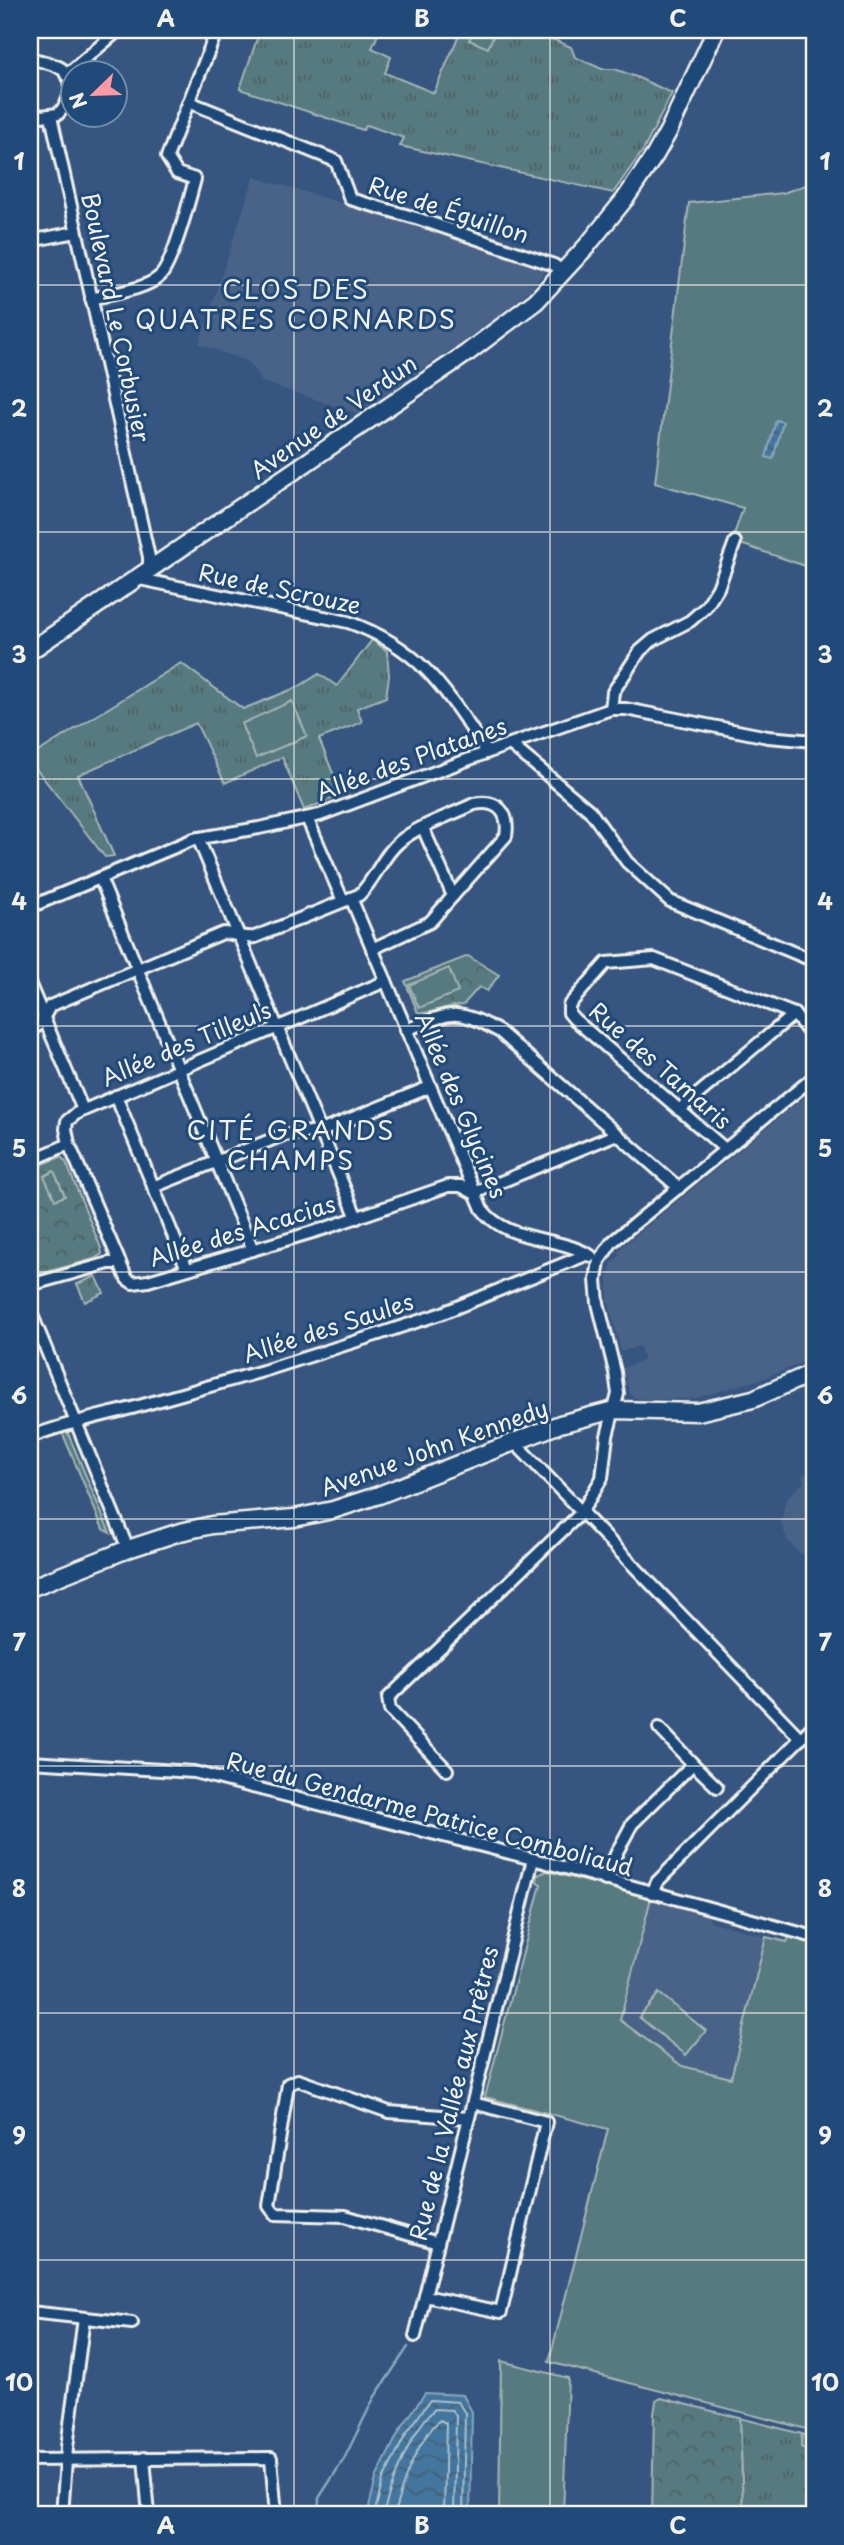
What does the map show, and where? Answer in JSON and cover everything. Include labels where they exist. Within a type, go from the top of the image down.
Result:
[{"type":"main road","name":"Avenue de Verdun","points":[[30,651],[522,313],[564,272],[618,207],[656,155],[713,32]]},
{"type":"main road","name":"Avenue John Kennedy","points":[[30,1588],[128,1549],[180,1532],[212,1525],[293,1518],[332,1510],[379,1495],[560,1424],[614,1410],[698,1412],[753,1399],[814,1372]]},
{"type":"street","points":[[84,60],[119,30]]},
{"type":"street","points":[[91,299],[149,284],[162,276],[195,179],[177,173],[167,157],[216,30]]},
{"type":"street","points":[[30,58],[60,69]]},
{"type":"street","name":"Rue de Éguillon","points":[[189,102],[337,161],[350,199],[419,219],[554,265],[564,272]]},
{"type":"street","points":[[30,112],[51,116],[60,111]]},
{"type":"street","name":"Boulevard Le Corbusier","points":[[51,116],[149,557],[149,569]]},
{"type":"street","points":[[30,241],[76,232]]},
{"type":"street","points":[[611,709],[613,692],[640,651],[653,640],[690,621],[706,607],[718,588],[735,542]]},
{"type":"street","name":"Rue de Scrouze","points":[[135,578],[348,622],[368,629],[416,658],[440,682],[487,752]]},
{"type":"street","name":"Allée des Platanes","points":[[30,907],[198,838],[307,818],[611,709],[626,709],[768,737],[814,741]]},
{"type":"street","points":[[510,744],[590,811],[626,862],[670,901],[814,961]]},
{"type":"street","points":[[30,1031],[40,1024],[50,1006],[223,933],[231,933],[241,938],[255,937],[347,900],[367,887],[397,843],[474,804],[486,801],[498,806],[508,825],[506,835],[453,896],[428,923],[372,949]]},
{"type":"street","name":"Allée des Glycines","points":[[307,818],[372,949],[474,1193],[490,1220],[507,1230],[578,1248],[599,1261]]},
{"type":"street","points":[[423,828],[453,896]]},
{"type":"street","points":[[198,838],[357,1218]]},
{"type":"street","points":[[100,878],[253,1250]]},
{"type":"street","name":"Rue des Tamaris","points":[[725,1149],[569,1013],[569,1005],[606,963],[654,960],[794,1014]]},
{"type":"street","name":"Allée des Tilleuls","points":[[69,1144],[66,1121],[83,1110],[386,981]]},
{"type":"street","points":[[30,985],[83,1110]]},
{"type":"street","points":[[406,1030],[449,1013],[475,1018],[500,1032],[679,1188]]},
{"type":"street","points":[[679,1110],[794,1014],[814,1039]]},
{"type":"street","points":[[447,1770],[390,1710],[388,1698],[581,1513],[602,1478],[607,1436],[618,1394],[598,1303],[596,1280],[599,1261],[612,1242],[814,1077]]},
{"type":"street","points":[[153,1186],[282,1135],[321,1131],[430,1087]]},
{"type":"street","points":[[116,1096],[187,1269]]},
{"type":"street","points":[[474,1193],[617,1134]]},
{"type":"street","points":[[30,1161],[69,1144],[120,1263]]},
{"type":"street","name":"Allée des Acacias","points":[[30,1284],[109,1263],[120,1263],[127,1279],[133,1283],[148,1281],[357,1218],[448,1186],[461,1186],[474,1193]]},
{"type":"street","name":"Allée des Saules","points":[[30,1437],[75,1421],[242,1377],[372,1337],[482,1297],[588,1254]]},
{"type":"street","points":[[30,1310],[128,1549]]},
{"type":"street","points":[[514,1442],[801,1739]]},
{"type":"street","points":[[652,1893],[657,1882],[814,1726]]},
{"type":"street","points":[[659,1728],[717,1787]]},
{"type":"street","name":"Rue du Gendarme Patrice Comboliaud","points":[[30,1762],[194,1772],[533,1859],[814,1937]]},
{"type":"street","points":[[605,1880],[632,1824],[693,1764]]},
{"type":"street","name":"Rue de la Vallée aux Prêtres","points":[[415,2336],[533,1859]]},
{"type":"street","points":[[438,2243],[345,2216],[275,2214],[269,2206],[288,2084],[298,2080],[390,2112],[468,2118]]},
{"type":"street","points":[[425,2296],[501,2312],[546,2122],[474,2103]]},
{"type":"street","points":[[30,2312],[132,2323]]},
{"type":"street","points":[[62,2515],[65,2460],[84,2318]]},
{"type":"street","points":[[144,2458],[149,2515]]},
{"type":"street","points":[[30,2460],[271,2458],[276,2515]]},
{"type":"shaded area","points":[[254,177],[548,268],[529,291],[496,319],[357,413],[262,382],[249,362],[199,344]]},
{"type":"shaded area","points":[[814,1089],[814,1358],[764,1378],[693,1399],[637,1399],[630,1394],[623,1368],[644,1360],[639,1346],[621,1352],[608,1299],[608,1277],[612,1263],[621,1255],[617,1253]]},
{"type":"shaded area","points":[[814,1471],[814,1557],[800,1553],[788,1541],[781,1523],[786,1499],[804,1482],[802,1475]]},
{"type":"shaded area","points":[[651,1898],[709,1913],[709,1921],[766,1937],[731,2078],[682,2066],[620,2021]]},
{"type":"green space","points":[[260,30],[380,30],[372,48],[391,57],[385,73],[434,93],[461,30],[531,30],[571,47],[575,57],[602,69],[615,69],[672,93],[644,149],[613,193],[400,146],[404,138],[367,125],[363,130],[240,89]]},
{"type":"green space","points":[[474,30],[496,30],[488,48],[469,40]]},
{"type":"green space","points":[[814,182],[814,569],[732,541],[743,508],[655,483],[689,203],[783,193]]},
{"type":"green space","points":[[372,640],[387,651],[389,676],[386,697],[357,708],[362,722],[319,739],[342,795],[304,810],[282,757],[225,783],[196,723],[78,775],[114,856],[105,857],[30,761],[30,757],[181,663],[243,709],[298,687],[319,674],[337,686]]},
{"type":"green space","points":[[292,701],[307,736],[256,758],[241,724]]},
{"type":"green space","points":[[468,956],[499,975],[487,991],[479,987],[463,1005],[418,1013],[405,981]]},
{"type":"green space","points":[[449,968],[458,992],[419,1008],[409,985]]},
{"type":"green space","points":[[61,1157],[66,1162],[102,1254],[94,1259],[31,1276],[30,1169]]},
{"type":"green space","points":[[54,1171],[65,1196],[55,1200],[44,1176]]},
{"type":"green space","points":[[96,1276],[104,1293],[85,1302],[77,1284]]},
{"type":"green space","points":[[67,1431],[110,1533],[103,1529],[62,1432]]},
{"type":"green space","points":[[547,1871],[651,1898],[620,2020],[682,2066],[731,2078],[766,1937],[787,1942],[790,1935],[814,1941],[814,2431],[549,2362],[608,2129],[485,2097],[541,1884],[537,1882],[538,1875]]},
{"type":"green space","points":[[659,1993],[706,2031],[686,2055],[639,2017]]},
{"type":"green space","points":[[501,2361],[568,2378],[563,2515],[499,2515]]},
{"type":"green space","points":[[661,2398],[740,2418],[743,2515],[652,2515],[654,2414],[656,2401]]},
{"type":"green space","points":[[740,2418],[802,2434],[801,2447],[814,2453],[812,2515],[743,2515]]},
{"type":"green space","points":[[802,2434],[814,2438],[814,2453],[801,2447]]},
{"type":"water","points":[[776,420],[783,422],[773,459],[766,457]]},
{"type":"water","points":[[425,2393],[463,2395],[472,2412],[470,2515],[367,2515],[376,2478],[400,2430]]},
{"type":"waterway","points":[[318,2515],[319,2498],[344,2459],[374,2398],[408,2347]]},
{"type":"district","name":"CLOS DES QUATRES CORNARDS","points":[[296,303]]},
{"type":"district","name":"CITÉ GRANDS CHAMPS","points":[[291,1144]]}]
